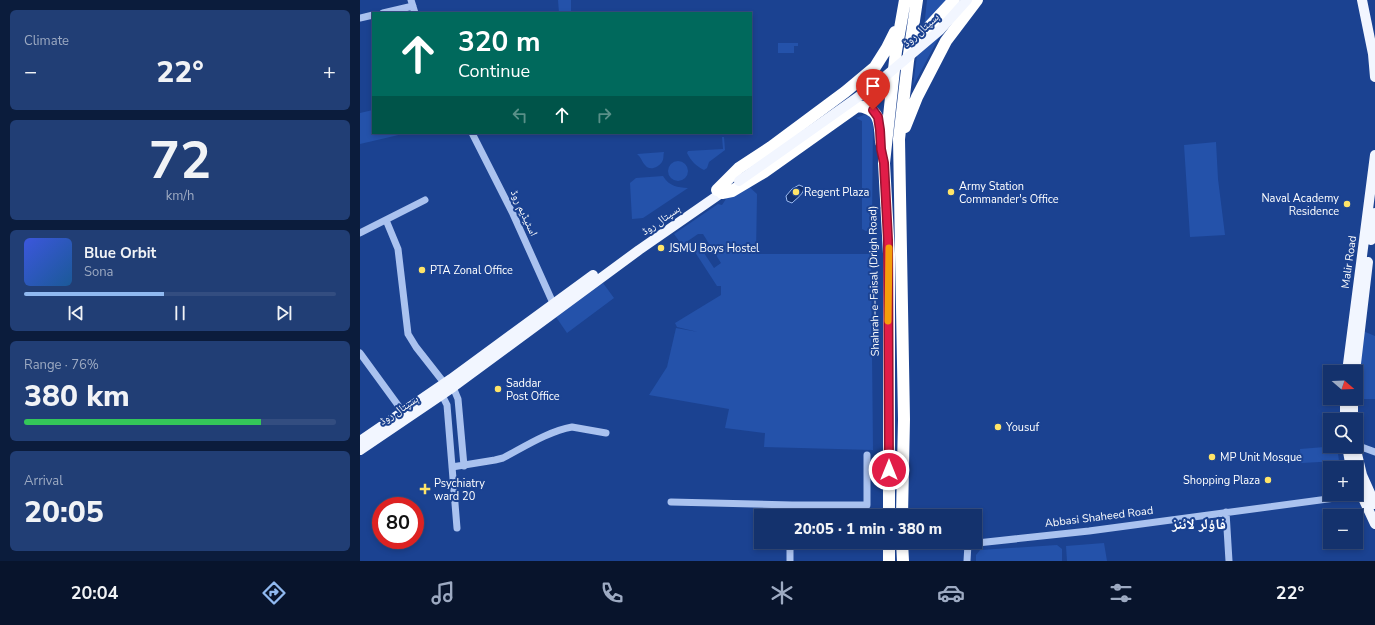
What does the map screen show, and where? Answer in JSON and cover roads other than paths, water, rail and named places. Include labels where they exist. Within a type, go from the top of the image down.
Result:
[{"type":"highway","name":"Shahrah-e-Faisal (Drigh Road)","points":[[889,509],[889,254],[884,163],[896,51],[905,0]]},
{"type":"highway","points":[[902,509],[904,419],[900,140],[917,0]]},
{"type":"highway","points":[[911,43],[927,29],[954,0]]},
{"type":"highway","points":[[900,140],[917,97],[946,41],[977,0]]},
{"type":"highway","points":[[719,191],[739,168],[845,92],[875,67],[902,19]]},
{"type":"highway","points":[[927,29],[949,36]]},
{"type":"highway","points":[[719,191],[732,191],[764,172],[857,106],[863,106],[873,110],[878,117],[884,163]]},
{"type":"highway","points":[[889,549],[889,561]]},
{"type":"highway","points":[[902,549],[902,561]]},
{"type":"main road","name":"ہسپتال روڈ","points":[[737,179],[888,69],[940,23],[962,0]]},
{"type":"main road","name":"ہسپتال روڈ","points":[[360,450],[442,395],[449,385],[553,303],[635,244],[737,179],[875,84],[940,30],[968,0]]},
{"type":"main road","points":[[1362,0],[1373,54],[1375,77]]},
{"type":"main road","points":[[1366,0],[1375,43]]},
{"type":"main road","name":"Malir Road","points":[[1348,365],[1375,155]]},
{"type":"main road","name":"ہسپتال روڈ","points":[[360,441],[449,385],[719,191]]},
{"type":"main road","name":"Malir Road","points":[[1356,365],[1375,213]]},
{"type":"main road","points":[[1358,453],[1366,494],[1375,524]]},
{"type":"main road","points":[[1363,491],[1375,504]]},
{"type":"street","points":[[387,12],[413,6]]},
{"type":"street","points":[[360,18],[372,15]]},
{"type":"street","name":"اسٹیڈیم روڈ","points":[[472,134],[512,214],[553,303]]},
{"type":"street","points":[[360,233],[425,200]]},
{"type":"street","points":[[386,220],[398,249],[408,334],[416,347],[449,385],[458,400],[464,466]]},
{"type":"street","points":[[360,353],[404,412]]},
{"type":"street","points":[[442,395],[447,405],[457,528]]},
{"type":"street","points":[[452,467],[503,458],[556,431],[568,428],[606,434]]},
{"type":"street","points":[[1363,448],[1375,452]]},
{"type":"street","points":[[671,502],[867,505],[867,455]]},
{"type":"street","name":"Abbasi Shaheed Road","points":[[982,542],[1090,530],[1366,494]]},
{"type":"street","points":[[792,505],[792,509]]},
{"type":"street","points":[[1226,512],[1229,561]]},
{"type":"street","points":[[790,549],[790,561]]},
{"type":"street","points":[[967,561],[968,549]]},
{"type":"place","name":"Regent Plaza","points":[[796,192]]},
{"type":"place","name":"Army Station Commander's Office","points":[[951,192]]},
{"type":"place","name":"Naval Academy Residence","points":[[1347,204]]},
{"type":"place","name":"JSMU Boys Hostel","points":[[661,248]]},
{"type":"place","name":"PTA Zonal Office","points":[[422,270]]},
{"type":"place","name":"Saddar Post Office","points":[[498,389]]},
{"type":"place","name":"Yousuf","points":[[998,427]]},
{"type":"place","name":"MP Unit Mosque","points":[[1212,457]]},
{"type":"place","name":"Shopping Plaza","points":[[1268,480]]},
{"type":"place","name":"Psychiatry ward 20","points":[[425,489]]},
{"type":"district","name":"فاؤلر لائنز","points":[[1199,524]]}]
